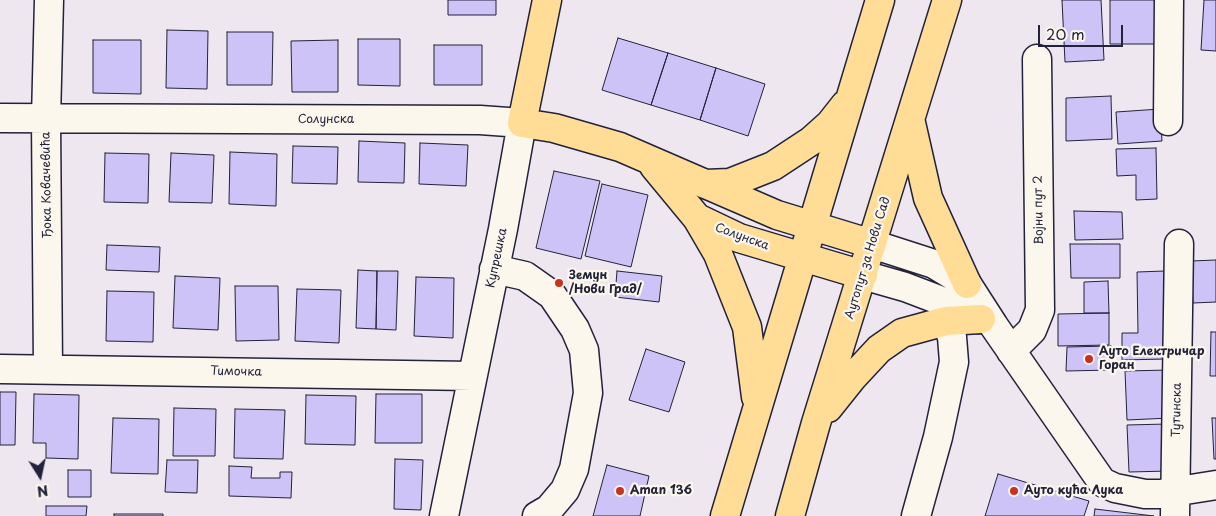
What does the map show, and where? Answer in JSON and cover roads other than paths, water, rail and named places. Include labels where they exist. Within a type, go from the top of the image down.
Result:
[{"type":"main road","name":"Купрешка","points":[[522,123],[547,0]]},
{"type":"main road","points":[[725,516],[880,0]]},
{"type":"main road","name":"Аутопут за Нови Сад","points":[[790,516],[816,423],[947,0]]},
{"type":"main road","points":[[702,184],[730,183],[773,166],[811,141],[830,124],[850,100]]},
{"type":"main road","points":[[911,121],[920,171],[928,198],[967,284]]},
{"type":"main road","name":"Солунска","points":[[522,123],[554,128],[620,147],[777,215],[872,244]]},
{"type":"main road","name":"Солунска","points":[[647,158],[697,218],[739,238],[863,275]]},
{"type":"main road","points":[[697,218],[718,254],[747,327],[758,411]]},
{"type":"main road","points":[[816,423],[852,378],[879,349],[902,333],[946,321],[987,323]]},
{"type":"street","name":"Ђока Ковачевића","points":[[48,369],[46,119],[49,0]]},
{"type":"street","points":[[1168,121],[1169,0]]},
{"type":"street","name":"Војни пут 2","points":[[1011,352],[1032,330],[1040,310],[1037,59]]},
{"type":"street","name":"Солунска","points":[[0,118],[480,120],[522,123]]},
{"type":"street","name":"Купрешка","points":[[444,516],[522,123]]},
{"type":"street","points":[[872,244],[934,264],[967,284],[987,323],[1011,352],[1102,482],[1115,488],[1145,494],[1176,504],[1216,485]]},
{"type":"street","name":"Тутинска","points":[[1176,504],[1179,244]]},
{"type":"street","points":[[494,269],[525,276],[552,295],[575,329],[584,350],[588,393],[574,469],[565,490],[549,509],[538,516]]},
{"type":"street","points":[[863,275],[939,299],[987,323]]},
{"type":"street","points":[[916,516],[938,437],[954,362],[952,337],[946,321]]},
{"type":"street","name":"Тимочка","points":[[0,369],[472,376]]},
{"type":"place","name":"Земун /Нови Град/","points":[[559,283]]},
{"type":"place","name":"Ауто Електричар Горан","points":[[1089,359]]},
{"type":"place","name":"Aman 136","points":[[620,491]]},
{"type":"place","name":"Ауто кућа Лука","points":[[1014,491]]}]
